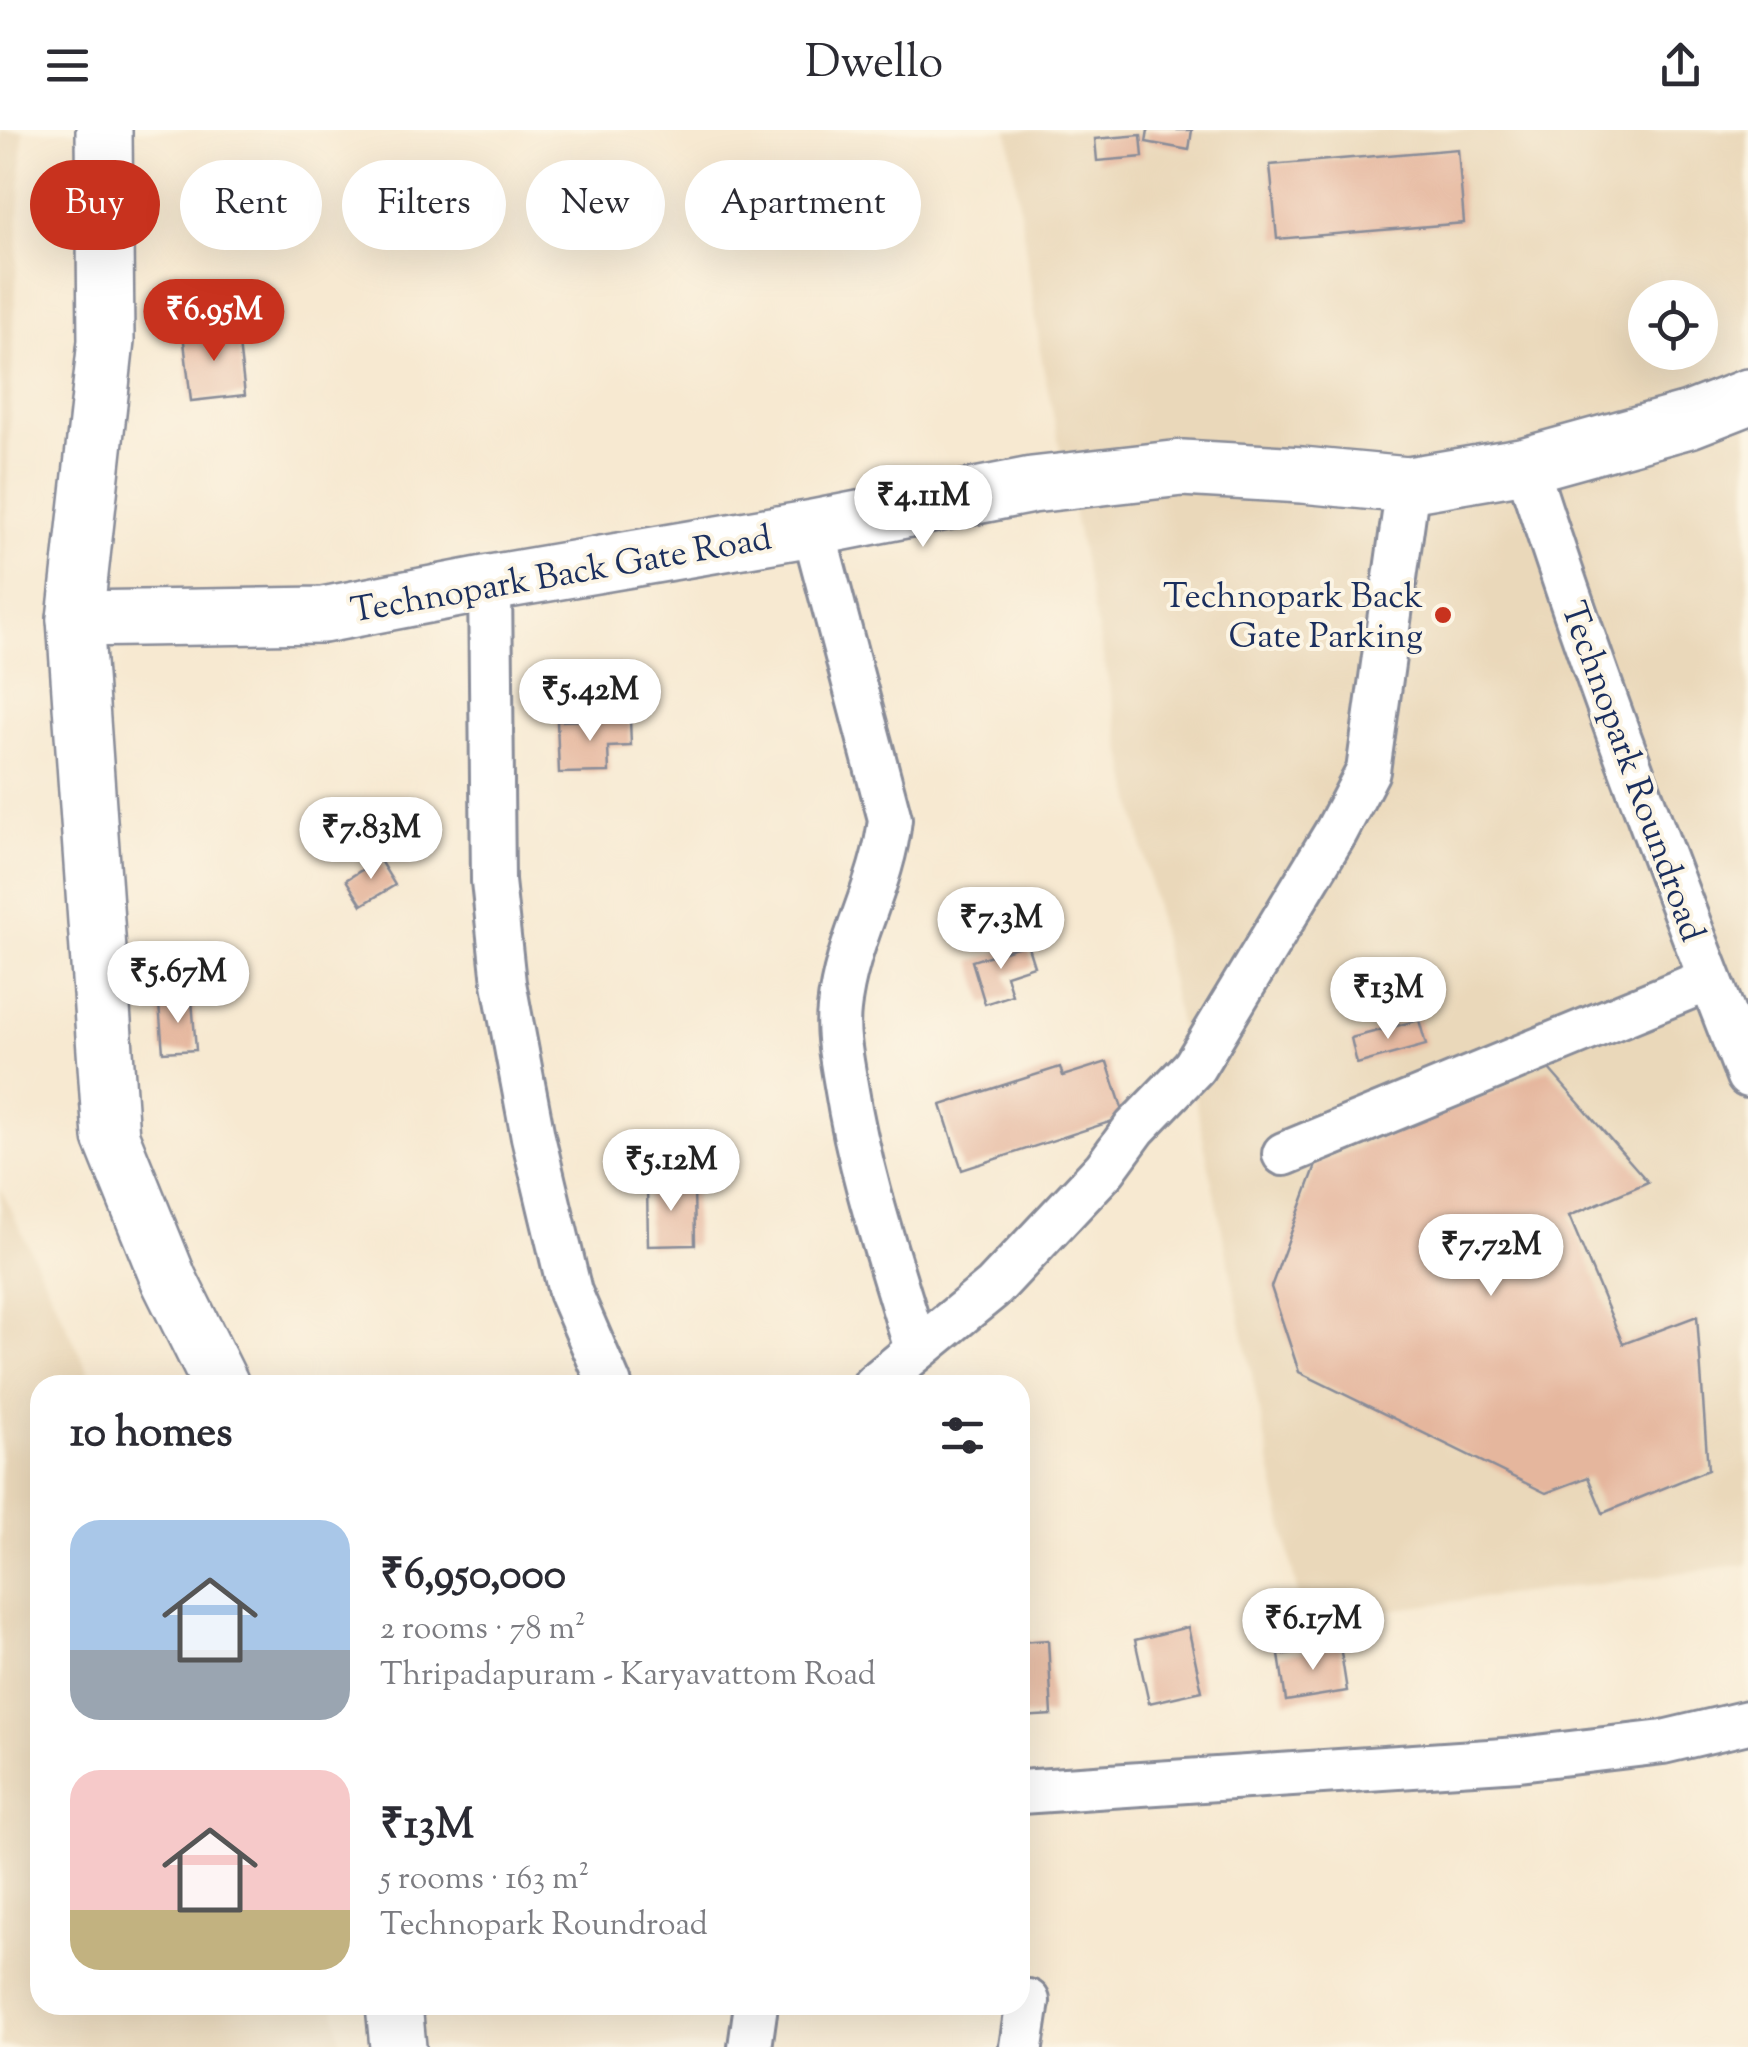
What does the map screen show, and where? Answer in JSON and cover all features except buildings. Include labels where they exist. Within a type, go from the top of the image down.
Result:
[{"type":"street","points":[[104,130],[106,340],[75,619],[111,1136],[168,1280],[216,1375]]},
{"type":"street","name":"Technopark Back Gate Road","points":[[75,619],[323,615],[1032,485],[1182,468],[1408,486],[1526,465],[1690,420],[1748,397]]},
{"type":"street","name":"Technopark Roundroad","points":[[1526,465],[1612,717],[1748,1076]]},
{"type":"street","points":[[886,1375],[994,1287],[1194,1067],[1336,832],[1368,771],[1408,486]]},
{"type":"street","points":[[813,528],[890,819],[887,848],[849,953],[838,1012],[840,1050],[859,1161],[916,1349]]},
{"type":"street","points":[[490,583],[493,881],[504,983],[533,1137],[570,1292],[606,1375]]},
{"type":"street","points":[[1284,1154],[1710,979]]},
{"type":"street","points":[[1030,1791],[1519,1759],[1662,1742],[1748,1722]]},
{"type":"street","points":[[395,2015],[398,2047]]},
{"type":"street","points":[[750,2047],[755,2015]]},
{"type":"street","points":[[1021,2047],[1026,2015]]},
{"type":"shaded area","points":[[0,130],[23,130],[0,646]]},
{"type":"shaded area","points":[[1008,130],[1748,130],[1748,1564],[1303,1621],[1042,361]]},
{"type":"shaded area","points":[[0,1187],[90,1375],[30,1375],[30,2015],[336,2015],[342,2047],[0,2047]]},
{"type":"place","name":"Technopark Back Gate Parking","points":[[1443,615]]}]
